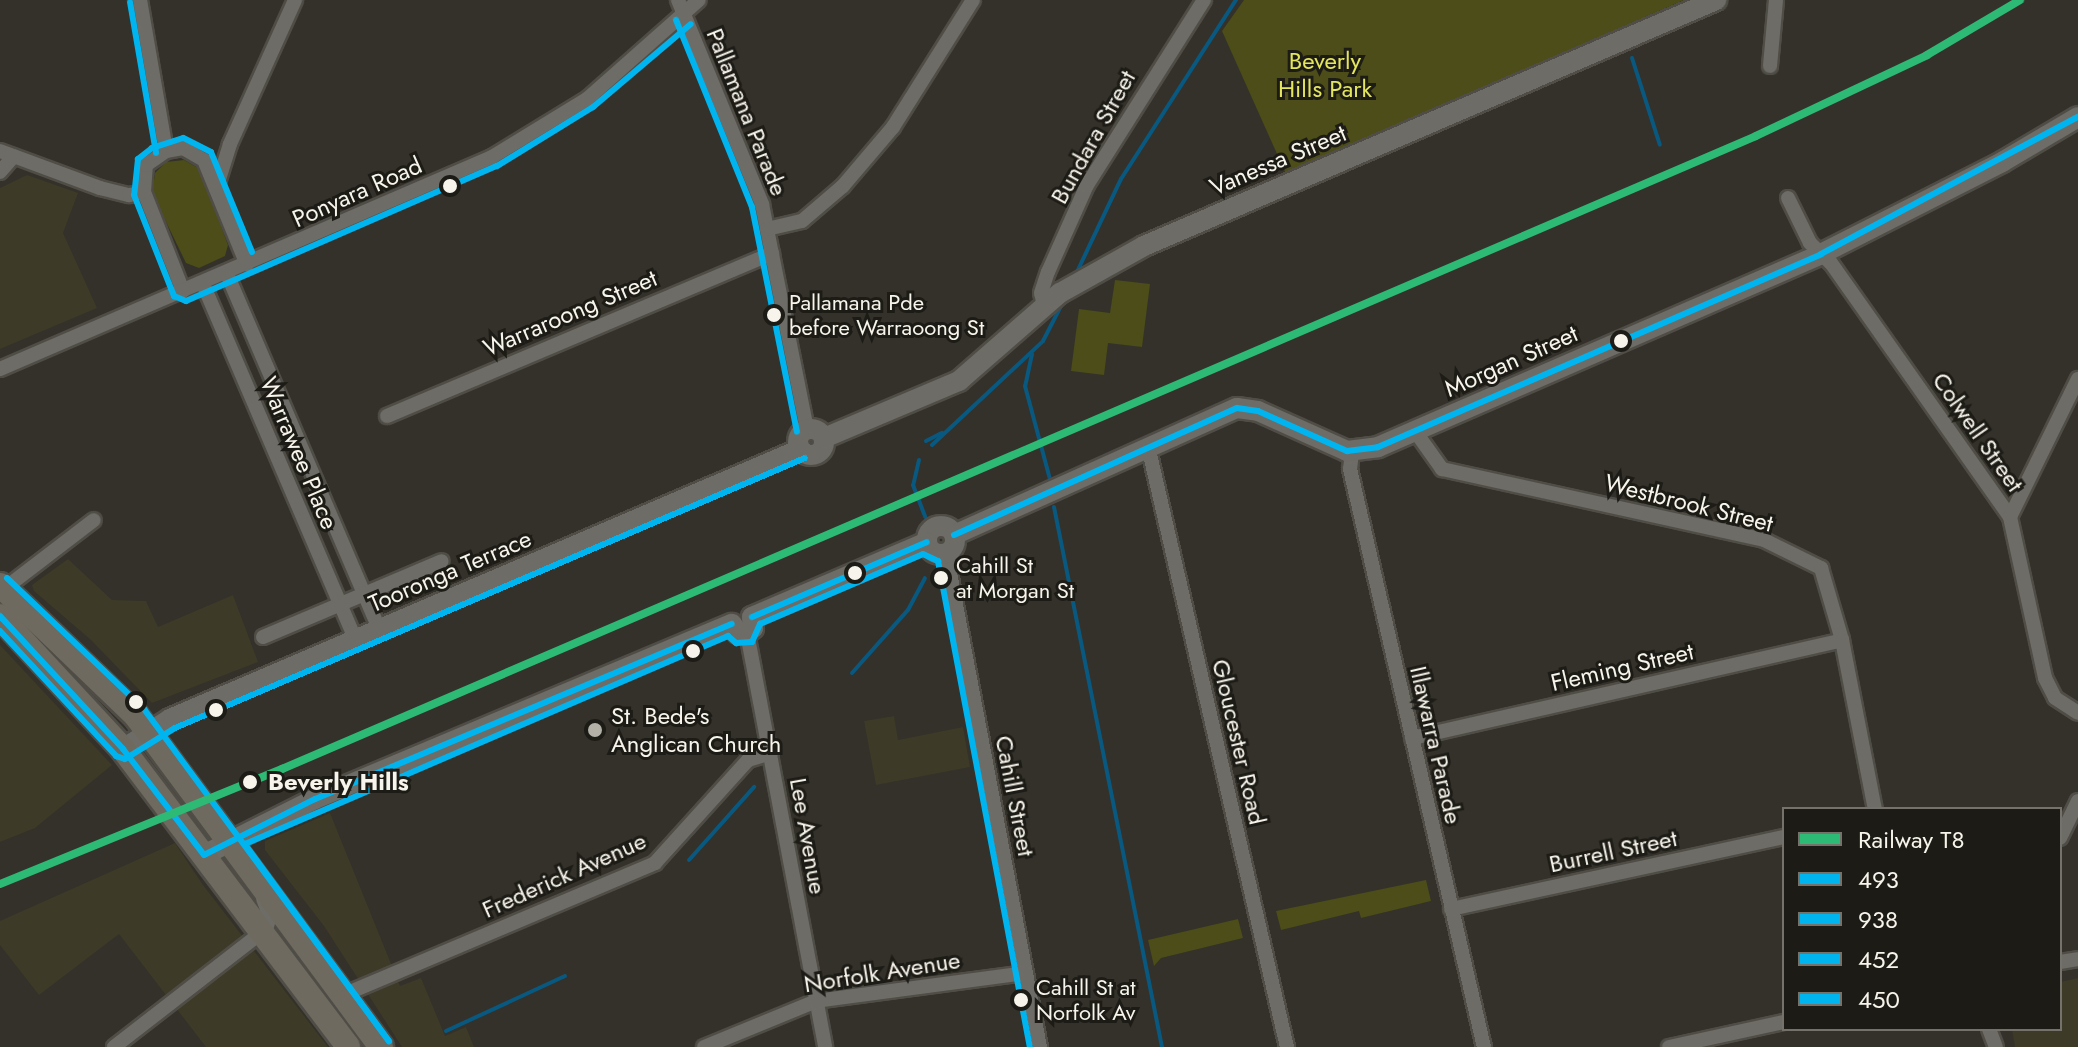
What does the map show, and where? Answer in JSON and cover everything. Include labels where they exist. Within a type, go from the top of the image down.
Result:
[{"type":"highway","points":[[2,587],[80,657],[147,734],[381,1047]]},
{"type":"highway","points":[[0,616],[123,749],[348,1047]]},
{"type":"street","points":[[140,0],[166,151]]},
{"type":"street","points":[[216,189],[230,144],[295,0]]},
{"type":"street","name":"Pallamana Parade","points":[[678,0],[746,156],[767,229],[810,439]]},
{"type":"street","name":"Ponyara Road","points":[[0,369],[227,274],[492,157],[587,99],[685,16],[699,0]]},
{"type":"street","points":[[767,229],[802,221],[843,186],[893,127],[973,0]]},
{"type":"street","name":"Bundara Street","points":[[1052,299],[1041,293],[1087,185],[1204,0]]},
{"type":"street","name":"Vanessa Street","points":[[1052,299],[1144,246],[1716,0]]},
{"type":"street","points":[[1770,66],[1776,0]]},
{"type":"street","name":"Morgan Street","points":[[1352,453],[1415,431],[1821,254],[2002,162],[2078,117]]},
{"type":"street","points":[[204,160],[230,144]]},
{"type":"street","points":[[183,291],[144,192],[146,165],[166,151],[183,148],[204,160],[247,265]]},
{"type":"street","points":[[0,172],[7,153],[100,188],[129,195],[144,192]]},
{"type":"street","name":"Colwell Street","points":[[1788,198],[1821,254],[2010,517],[2045,678],[2055,698],[2078,713]]},
{"type":"street","name":"Warraroong Street","points":[[387,416],[772,253]]},
{"type":"street","name":"Warrawee Place","points":[[227,274],[379,629]]},
{"type":"street","name":"Warrawee Place","points":[[203,284],[355,639]]},
{"type":"street","name":"Tooronga Terrace","points":[[123,749],[170,719],[810,439],[959,381],[1052,299]]},
{"type":"street","points":[[2010,517],[2078,379]]},
{"type":"street","points":[[204,855],[236,850],[927,542],[933,551],[950,544],[1148,446],[1221,414],[1248,408],[1352,453]]},
{"type":"street","name":"Westbrook Street","points":[[1415,431],[1442,469],[1764,540],[1821,568],[1842,640],[1875,807]]},
{"type":"street","name":"Gloucester Road","points":[[1148,446],[1287,1047]]},
{"type":"street","name":"Illawarra Parade","points":[[1352,453],[1350,469],[1484,1047]]},
{"type":"street","points":[[2,587],[94,520]]},
{"type":"street","name":"Cahill Street","points":[[950,544],[1040,1047]]},
{"type":"street","points":[[263,637],[442,561]]},
{"type":"street","name":"Lee Avenue","points":[[744,625],[825,1047]]},
{"type":"street","name":"Fleming Street","points":[[1412,738],[1842,640]]},
{"type":"street","name":"Frederick Avenue","points":[[343,995],[655,863],[748,760],[771,753]]},
{"type":"street","points":[[2062,834],[2078,801]]},
{"type":"street","name":"Burrell Street","points":[[1451,909],[1782,837]]},
{"type":"street","points":[[114,1047],[269,925],[269,913],[236,850]]},
{"type":"street","name":"Norfolk Avenue","points":[[704,1047],[816,1001],[1025,973]]},
{"type":"street","points":[[1669,1047],[1782,1022]]},
{"type":"shaded area","points":[[27,175],[78,193],[63,233],[97,308],[0,349],[0,188]]},
{"type":"shaded area","points":[[68,559],[112,600],[146,601],[158,627],[233,595],[258,662],[152,703],[91,640],[34,591],[32,585]]},
{"type":"shaded area","points":[[0,645],[112,765],[35,828],[0,842]]},
{"type":"shaded area","points":[[894,716],[898,740],[963,727],[970,767],[876,785],[864,721]]},
{"type":"shaded area","points":[[330,813],[400,986],[421,978],[445,1036],[466,1027],[474,1047],[402,1047],[324,926],[265,850],[265,841]]},
{"type":"shaded area","points":[[175,843],[203,885],[328,1047],[206,1047],[119,934],[39,995],[0,945],[0,921]]},
{"type":"shaded area","points":[[2078,978],[2078,1047],[2015,1047],[2012,1031],[2062,1031],[2062,982]]},
{"type":"green space","name":"Beverly Hills Park","points":[[1244,0],[1684,0],[1286,174],[1222,31]]},
{"type":"green space","points":[[184,160],[200,169],[228,245],[225,256],[199,268],[186,263],[152,193],[155,173],[166,162]]},
{"type":"green space","points":[[1115,280],[1150,284],[1142,347],[1108,343],[1104,375],[1071,371],[1079,309],[1110,313]]},
{"type":"green space","points":[[1426,880],[1431,901],[1361,918],[1359,911],[1281,930],[1276,911]]},
{"type":"green space","points":[[1238,919],[1243,938],[1161,958],[1154,966],[1148,940]]},
{"type":"waterway","points":[[1076,274],[1121,179],[1236,0]]},
{"type":"waterway","points":[[1632,58],[1660,145]]},
{"type":"waterway","points":[[932,445],[1043,341],[1062,304]]},
{"type":"waterway","points":[[1032,354],[1025,386],[1050,479]]},
{"type":"waterway","points":[[926,441],[942,433]]},
{"type":"waterway","points":[[919,460],[913,485],[925,517]]},
{"type":"waterway","points":[[1054,507],[1162,1047]]},
{"type":"waterway","points":[[852,673],[908,610],[925,578]]},
{"type":"waterway","points":[[689,860],[754,787]]},
{"type":"waterway","points":[[446,1031],[565,976]]},
{"type":"rail line","name":"T8","points":[[0,884],[282,769],[1756,136],[1927,55],[2020,0]]},
{"type":"transit line","name":"938","points":[[130,2],[156,153]]},
{"type":"transit line","name":"938","points":[[676,20],[752,207],[797,432]]},
{"type":"transit line","name":"938","points":[[252,252],[211,152],[183,138],[152,148],[138,159],[134,195],[174,296],[186,301],[497,166],[593,107],[691,24]]},
{"type":"transit line","name":"493","points":[[954,535],[1237,408],[1258,411],[1347,451],[1378,447],[1821,254],[2078,117]]},
{"type":"transit line","name":"938","points":[[0,631],[116,756],[125,759],[175,728],[805,458]]},
{"type":"transit line","name":"493","points":[[752,617],[927,542]]},
{"type":"transit line","name":"452","points":[[389,1041],[245,844],[728,636],[736,643],[752,642],[760,624],[923,554],[938,561],[1030,1047]]},
{"type":"transit line","name":"450","points":[[7,578],[144,709],[389,1041]]},
{"type":"transit line","name":"493","points":[[0,616],[123,749],[204,855],[315,799],[732,624]]},
{"type":"place","name":"Pallamana Pde before Warraoong St","points":[[774,315]]},
{"type":"place","name":"Cahill St at Morgan St","points":[[941,578]]},
{"type":"place","name":"St. Bede's Anglican Church","points":[[595,730]]},
{"type":"place","name":"Beverly Hills","points":[[250,782]]},
{"type":"place","name":"Cahill St at Norfolk Av","points":[[1021,1000]]}]
